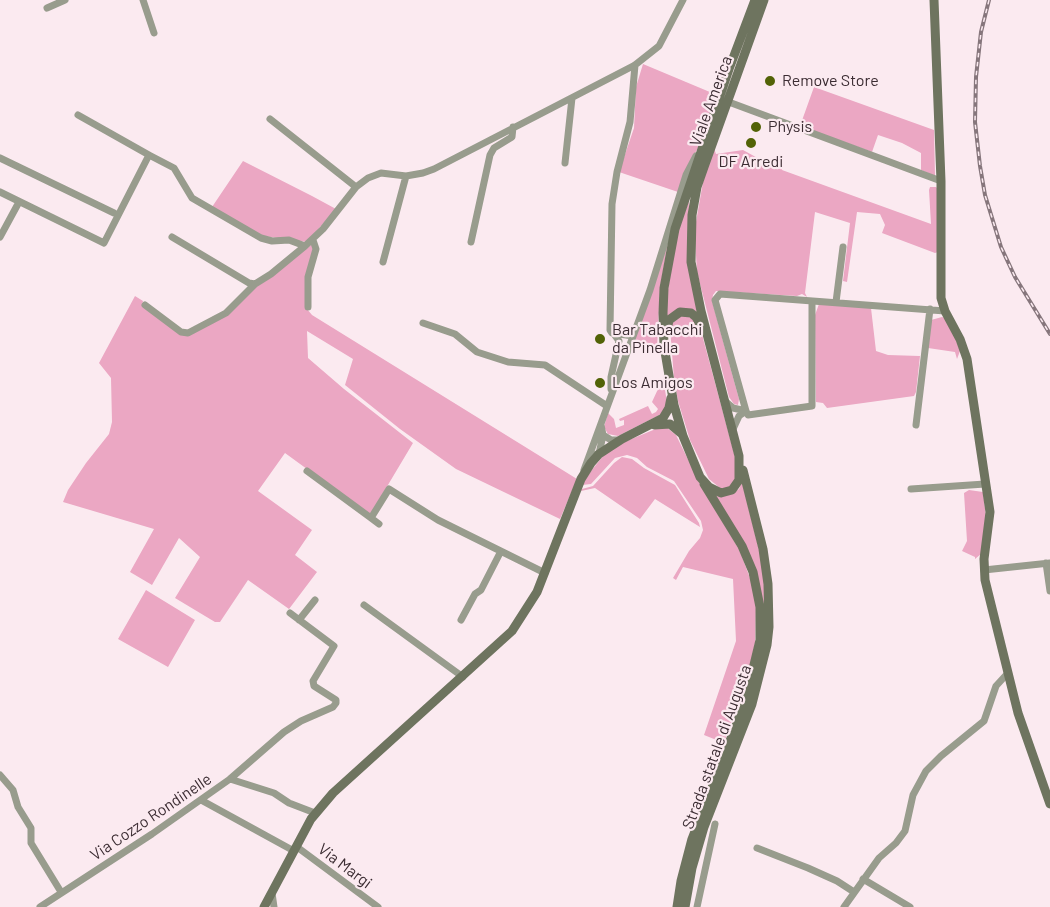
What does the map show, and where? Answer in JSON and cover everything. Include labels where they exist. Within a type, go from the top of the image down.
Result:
[{"type":"main road","name":"Viale America","points":[[664,346],[663,313],[666,269],[675,229],[732,60],[755,0]]},
{"type":"main road","name":"Viale America","points":[[706,336],[691,262],[692,215],[697,187],[764,0]]},
{"type":"main road","points":[[934,0],[941,181],[941,287],[945,311],[960,339],[967,359],[990,523],[984,570],[1007,674],[1018,713],[1050,804]]},
{"type":"main road","points":[[664,346],[669,320],[680,312],[696,316],[706,336]]},
{"type":"main road","name":"Strada statale di Augusta","points":[[685,907],[692,868],[704,827],[752,704],[767,645],[769,627],[768,584],[763,549],[706,336]]},
{"type":"main road","name":"Strada statale di Augusta","points":[[664,346],[672,395],[683,436],[700,477],[737,538],[750,565],[760,607],[760,639],[745,702],[692,839],[677,907]]},
{"type":"main road","points":[[264,907],[315,813],[333,793],[512,631],[532,602],[581,478],[595,452],[652,425],[666,415],[672,395]]},
{"type":"main road","points":[[652,425],[670,424],[683,436]]},
{"type":"main road","points":[[700,477],[715,491],[726,493],[732,490],[740,476],[739,456]]},
{"type":"street","points":[[47,8],[65,0]]},
{"type":"street","points":[[143,0],[154,33]]},
{"type":"street","points":[[145,305],[181,332],[188,333],[226,313],[255,284],[313,240],[356,187],[368,178],[381,173],[406,176],[435,169],[635,65],[659,46],[683,0]]},
{"type":"street","points":[[611,394],[611,377],[619,341],[609,330],[612,266],[610,218],[617,172],[630,122],[635,65]]},
{"type":"street","points":[[565,163],[572,98]]},
{"type":"street","points":[[726,101],[941,181]]},
{"type":"street","points":[[78,115],[174,168],[192,198],[261,238],[272,241],[289,240],[305,246]]},
{"type":"street","points":[[270,119],[356,187]]},
{"type":"street","points":[[471,242],[490,155],[494,148],[513,137],[513,127]]},
{"type":"street","points":[[595,452],[601,422],[650,290],[686,175],[706,138]]},
{"type":"street","points":[[0,192],[104,243],[149,155]]},
{"type":"street","points":[[0,158],[114,213]]},
{"type":"street","points":[[383,262],[406,176]]},
{"type":"street","points":[[0,237],[19,202]]},
{"type":"street","points":[[172,237],[249,283],[255,284]]},
{"type":"street","points":[[308,307],[308,277],[316,249],[313,240]]},
{"type":"street","points":[[836,303],[843,247]]},
{"type":"street","points":[[812,301],[812,406],[748,415],[715,300],[720,294],[945,311]]},
{"type":"street","points":[[916,425],[930,309]]},
{"type":"street","points":[[423,323],[458,336],[477,352],[508,362],[545,365],[607,406]]},
{"type":"street","points":[[612,333],[633,336]]},
{"type":"street","points":[[724,400],[733,408],[746,411]]},
{"type":"street","points":[[733,431],[735,422],[746,411]]},
{"type":"street","points":[[595,452],[603,435],[601,422]]},
{"type":"street","points":[[603,435],[611,440],[622,439]]},
{"type":"street","points":[[307,471],[379,524]]},
{"type":"street","points":[[911,489],[985,484]]},
{"type":"street","points":[[371,518],[389,489],[438,520],[545,573]]},
{"type":"street","points":[[461,620],[475,594],[481,590],[501,551]]},
{"type":"street","points":[[984,570],[1048,563],[1050,591]]},
{"type":"street","points":[[299,620],[315,600]]},
{"type":"street","points":[[364,605],[463,677]]},
{"type":"street","points":[[230,779],[284,732],[301,721],[333,707],[336,703],[336,699],[314,686],[313,681],[334,646],[291,613]]},
{"type":"street","points":[[844,907],[879,858],[896,843],[905,831],[913,795],[926,771],[984,721],[996,686],[1007,674]]},
{"type":"street","points":[[0,775],[13,790],[18,807],[30,823],[31,843],[61,892]]},
{"type":"street","name":"Via Cozzo Rondinelle","points":[[40,907],[152,834],[230,779],[274,792],[289,803],[315,813]]},
{"type":"street","name":"Via Margi","points":[[201,800],[295,849],[378,907]]},
{"type":"street","points":[[697,907],[715,824]]},
{"type":"street","points":[[756,848],[837,881],[854,892]]},
{"type":"street","points":[[863,879],[910,907]]},
{"type":"street","points":[[272,892],[274,907]]},
{"type":"shaded area","points":[[643,64],[717,95],[698,148],[688,165],[678,192],[619,172],[634,128],[636,87]]},
{"type":"shaded area","points":[[814,87],[934,130],[935,176],[921,170],[921,153],[902,143],[878,135],[872,152],[800,126]]},
{"type":"shaded area","points":[[714,148],[716,154],[743,150],[763,161],[782,167],[782,170],[931,224],[929,190],[930,187],[938,189],[938,252],[935,253],[882,233],[885,225],[880,214],[857,212],[847,282],[843,281],[850,223],[815,212],[805,293],[807,297],[802,294],[797,296],[716,291],[712,301],[739,399],[738,405],[734,404],[729,397],[697,272],[696,222],[703,182]]},
{"type":"shaded area","points":[[243,161],[336,209],[307,242],[263,236],[212,207]]},
{"type":"shaded area","points":[[689,201],[688,249],[697,312],[681,308],[668,316],[666,302],[677,233]]},
{"type":"shaded area","points":[[668,243],[660,288],[657,348],[652,352],[651,347],[637,343],[633,345]]},
{"type":"shaded area","points":[[312,244],[314,249],[307,309],[312,315],[577,479],[560,519],[456,469],[400,429],[345,385],[353,359],[307,331],[308,358],[413,443],[370,515],[285,453],[258,491],[312,530],[295,555],[317,572],[289,609],[248,580],[220,622],[215,622],[175,598],[200,557],[179,538],[152,585],[130,572],[154,529],[63,502],[86,463],[109,434],[112,422],[111,378],[99,363],[135,296],[143,301],[142,305],[188,336],[226,316],[259,284]]},
{"type":"shaded area","points":[[819,304],[871,308],[876,351],[888,355],[920,356],[914,396],[827,408],[823,403],[816,402],[815,315]]},
{"type":"shaded area","points":[[684,314],[696,321],[701,331],[738,468],[738,476],[730,488],[720,488],[709,479],[690,440],[678,401],[670,328],[671,324]]},
{"type":"shaded area","points":[[945,318],[953,332],[960,351],[957,359],[955,352],[928,348],[931,320]]},
{"type":"shaded area","points":[[658,380],[664,384],[667,402],[665,412],[618,436],[608,434],[604,427],[608,413],[614,419],[616,428],[624,425],[624,420],[619,419],[648,406],[652,414],[656,412],[658,409],[652,402],[658,389]]},
{"type":"shaded area","points":[[666,427],[676,435],[700,484],[740,551],[751,581],[756,607],[755,643],[747,679],[724,743],[704,735],[736,641],[733,579],[683,567],[676,580],[673,578],[703,530],[701,521],[674,481],[647,467],[637,458],[627,455],[615,458],[591,484],[582,485],[604,455],[622,443]]},
{"type":"shaded area","points":[[622,457],[632,459],[675,485],[700,527],[655,499],[640,519],[595,488],[581,491],[593,486]]},
{"type":"shaded area","points":[[742,482],[764,570],[766,617],[763,602],[714,495],[733,493],[739,489]]},
{"type":"shaded area","points":[[969,490],[983,492],[986,517],[981,554],[975,559],[962,551],[967,541],[964,493]]},
{"type":"shaded area","points":[[146,590],[195,620],[168,667],[118,639]]},
{"type":"railway","points":[[989,0],[981,32],[976,77],[975,122],[985,195],[1001,247],[1015,277],[1050,334]]},
{"type":"place","name":"Remove Store","points":[[770,81]]},
{"type":"place","name":"Physis","points":[[756,127]]},
{"type":"place","name":"DF Arredi","points":[[751,143]]},
{"type":"place","name":"Bar Tabacchi da Pinella","points":[[600,339]]},
{"type":"place","name":"Los Amigos","points":[[600,383]]}]
